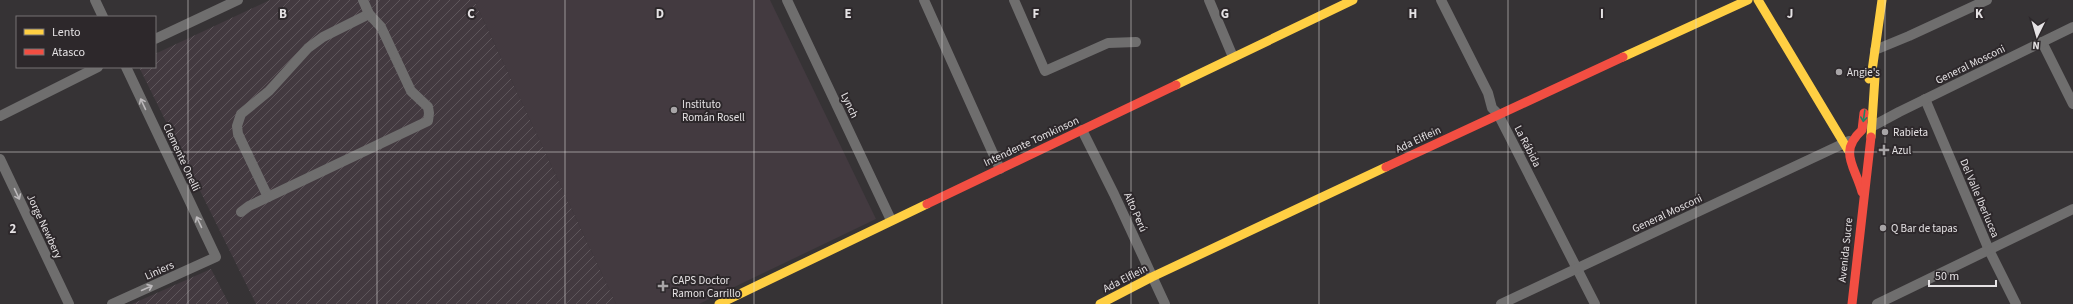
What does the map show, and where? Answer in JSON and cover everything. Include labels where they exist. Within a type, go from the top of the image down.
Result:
[{"type":"street","points":[[95,0],[103,16]]},
{"type":"street","points":[[156,39],[238,0]]},
{"type":"street","points":[[241,212],[268,197],[428,122],[428,107],[411,91],[381,27],[369,14],[363,0]]},
{"type":"street","points":[[924,0],[1000,169]]},
{"type":"street","points":[[1014,0],[1045,71],[1108,43],[1136,42]]},
{"type":"street","points":[[1209,0],[1233,57]]},
{"type":"street","name":"Intendente Tomkinson","points":[[719,304],[1353,0]]},
{"type":"street","name":"La Rábida","points":[[1441,0],[1488,93],[1492,108],[1498,114],[1595,304]]},
{"type":"street","name":"Ada Elflein","points":[[1100,304],[1152,277],[1498,114],[1748,0]]},
{"type":"street","points":[[1758,0],[1833,124],[1843,133],[1850,136],[1852,140]]},
{"type":"street","name":"Avenida Sucre","points":[[1863,198],[1852,163],[1848,158],[1852,140],[1862,130],[1869,76],[1872,71],[1882,0]]},
{"type":"street","points":[[1875,50],[1987,0]]},
{"type":"street","name":"Lynch","points":[[791,1],[892,220]]},
{"type":"street","points":[[268,197],[238,134],[237,126],[241,114],[269,91],[308,48],[323,37],[369,14]]},
{"type":"street","name":"General Mosconi","points":[[1871,127],[2073,27]]},
{"type":"street","points":[[2042,42],[2073,104]]},
{"type":"street","points":[[0,116],[96,68]]},
{"type":"street","name":"Clemente Onelli","points":[[126,68],[216,257]]},
{"type":"street","name":"Avenida Sucre","points":[[1852,304],[1863,198],[1870,151],[1875,77],[1872,71]]},
{"type":"street","name":"Del Valle Iberlucea","points":[[1925,99],[1989,250],[2016,304]]},
{"type":"street","points":[[1873,103],[1883,111],[1899,112]]},
{"type":"street","points":[[1833,124],[1852,140],[1866,138],[1870,151],[1859,164],[1852,163]]},
{"type":"street","name":"Alto Perú","points":[[1082,130],[1114,194],[1165,304]]},
{"type":"street","name":"General Mosconi","points":[[1501,304],[1852,140]]},
{"type":"street","name":"Jorge Newbery","points":[[0,159],[69,304]]},
{"type":"street","points":[[1877,304],[2073,209]]},
{"type":"street","name":"Liniers","points":[[112,304],[216,257]]},
{"type":"shaded area","points":[[270,0],[474,0],[616,304],[256,304],[139,68],[156,68],[156,54]]},
{"type":"shaded area","name":"Instituto Román Rosell","points":[[474,0],[770,0],[876,219],[699,304],[616,304]]},
{"type":"shaded area","points":[[211,269],[229,304],[132,304]]},
{"type":"traffic: slow","points":[[1176,85],[1353,0]]},
{"type":"traffic: slow","points":[[1623,57],[1748,0]]},
{"type":"traffic: slow","points":[[1758,0],[1848,150]]},
{"type":"traffic: slow","points":[[1869,79],[1872,71],[1882,0]]},
{"type":"traffic: slow","points":[[1871,137],[1875,77],[1872,71]]},
{"type":"traffic: slow","points":[[1100,304],[1152,277],[1386,167]]},
{"type":"traffic: slow","points":[[719,304],[927,204]]},
{"type":"traffic: jam","points":[[1386,167],[1623,57]]},
{"type":"traffic: jam","points":[[927,204],[1176,85]]},
{"type":"traffic: jam","points":[[1862,192],[1850,160],[1850,152],[1851,145],[1862,130],[1864,113]]},
{"type":"traffic: jam","points":[[1852,304],[1871,137]]},
{"type":"place","name":"Angie's","points":[[1839,72]]},
{"type":"place","name":"Instituto Román Rosell","points":[[674,110]]},
{"type":"place","name":"Rabieta","points":[[1885,132]]},
{"type":"place","name":"Azul","points":[[1884,150]]},
{"type":"place","name":"Q Bar de tapas","points":[[1883,228]]},
{"type":"place","name":"CAPS Doctor Ramon Carrillo","points":[[663,286]]}]
